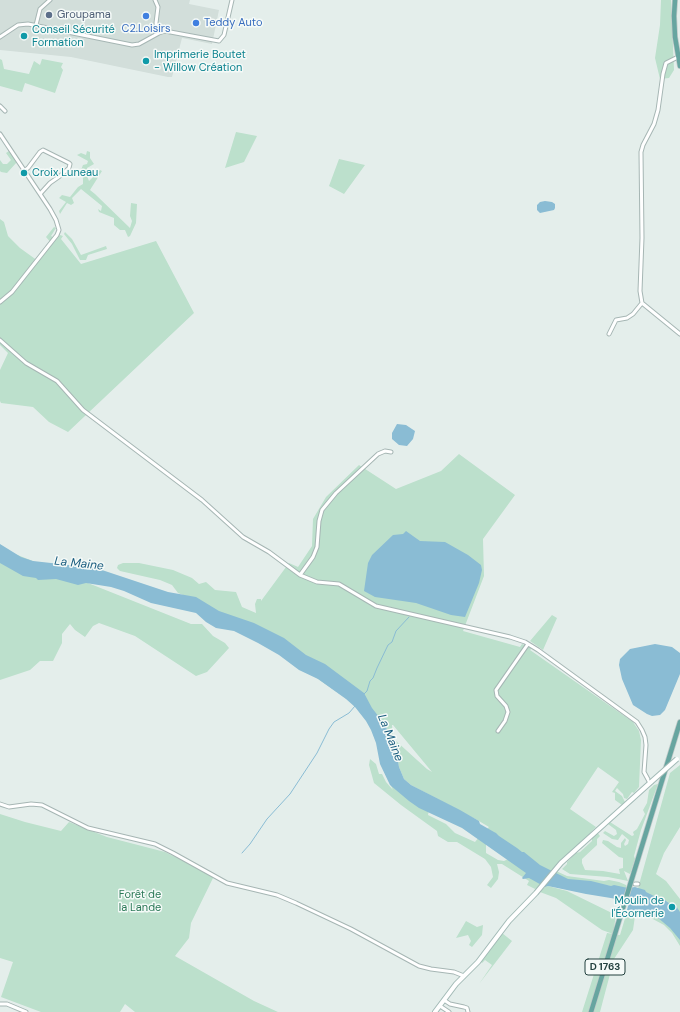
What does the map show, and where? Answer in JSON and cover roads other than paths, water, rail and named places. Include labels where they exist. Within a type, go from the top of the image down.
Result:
[{"type":"main road","points":[[675,0],[674,16],[680,66]]},
{"type":"main road","name":"D 1763","points":[[591,1012],[680,722]]},
{"type":"street","points":[[36,25],[40,9],[50,0]]},
{"type":"street","points":[[155,0],[158,7],[156,23],[159,33]]},
{"type":"street","points":[[0,37],[13,28],[23,24],[36,25],[132,45],[139,44],[159,33],[168,32],[216,42],[220,41],[224,35],[232,0]]},
{"type":"street","points":[[678,57],[666,63],[662,74],[658,110],[654,124],[643,144],[640,156],[642,238],[640,291],[642,303],[680,334]]},
{"type":"street","points":[[0,106],[5,111]]},
{"type":"street","points":[[0,134],[25,170],[56,220],[59,228],[58,232],[12,292],[0,302]]},
{"type":"street","points":[[25,170],[43,150],[69,162],[70,164],[68,168],[50,183],[40,194]]},
{"type":"street","points":[[609,334],[616,320],[627,318],[633,314],[642,303]]},
{"type":"street","points":[[0,340],[26,363],[57,381],[83,410],[202,500],[243,537],[269,552],[300,575],[317,582],[339,584],[381,608],[510,637],[528,644],[637,722],[645,737],[646,745],[644,772],[650,783]]},
{"type":"street","points":[[300,575],[317,547],[319,521],[322,510],[336,493],[378,454],[385,451],[391,452]]},
{"type":"street","points":[[498,732],[505,721],[508,712],[506,706],[497,696],[496,690],[528,644]]},
{"type":"street","points":[[435,1012],[464,976],[478,962],[509,921],[555,870],[604,823],[678,758]]},
{"type":"street","points":[[0,804],[9,807],[31,804],[42,806],[88,828],[155,844],[227,883],[277,895],[296,903],[351,929],[419,966],[454,972],[464,976]]},
{"type":"street","points":[[444,1000],[450,1004],[464,1007],[468,1010],[468,1012]]},
{"type":"street","points":[[0,1004],[6,1004],[26,1012]]},
{"type":"street","points":[[440,1006],[449,1012]]},
{"type":"water","points":[[545,201],[555,204],[555,208],[554,210],[540,213],[537,210],[537,205],[540,202]]},
{"type":"water","points":[[397,424],[406,425],[415,431],[413,439],[407,446],[399,445],[392,439],[392,433]]},
{"type":"water","points":[[406,531],[420,541],[445,542],[468,555],[481,565],[482,570],[479,583],[465,617],[451,615],[416,603],[375,597],[364,591],[368,563],[372,555],[393,535],[403,534]]},
{"type":"water","points":[[0,544],[21,557],[33,561],[96,568],[168,592],[196,597],[219,611],[254,623],[284,638],[306,655],[325,664],[364,693],[372,708],[386,726],[387,741],[393,747],[397,755],[399,767],[404,779],[411,785],[479,821],[480,824],[524,852],[540,865],[568,879],[591,881],[611,886],[614,885],[628,888],[635,887],[662,898],[670,904],[668,908],[670,912],[676,906],[680,912],[680,940],[670,928],[650,913],[635,913],[634,915],[630,910],[627,910],[628,906],[623,900],[548,886],[545,887],[529,878],[523,879],[522,878],[526,873],[462,828],[419,808],[409,801],[390,785],[380,764],[376,743],[371,730],[355,707],[318,679],[299,670],[279,655],[234,631],[216,628],[196,613],[151,603],[111,587],[86,583],[78,585],[56,579],[38,580],[36,578],[23,576],[0,563]]},
{"type":"water","points":[[655,644],[672,647],[680,653],[680,674],[665,710],[660,715],[652,716],[633,705],[622,679],[619,665],[620,659],[630,649]]},
{"type":"waterway","points":[[364,694],[367,691],[370,681],[373,678],[388,645],[392,642],[396,631],[409,617]]},
{"type":"waterway","points":[[242,853],[267,819],[290,794],[317,753],[334,722],[349,713],[355,706]]},
{"type":"place","name":"Groupama","points":[[49,15]]},
{"type":"place","name":"C2.Loisirs","points":[[146,16]]},
{"type":"place","name":"Teddy Auto","points":[[196,23]]},
{"type":"place","name":"Conseil Sécurité Formation","points":[[24,36]]},
{"type":"place","name":"Imprimerie Boutet - Willow Création","points":[[146,61]]},
{"type":"place","name":"Croix Luneau","points":[[24,173]]},
{"type":"place","name":"Moulin de l'Écornerie","points":[[672,907]]},
{"type":"water label","name":"La Maine","points":[[79,564]]},
{"type":"water label","name":"La Maine","points":[[390,738]]},
{"type":"park label","name":"Forêt de la Lande","points":[[140,901]]}]
